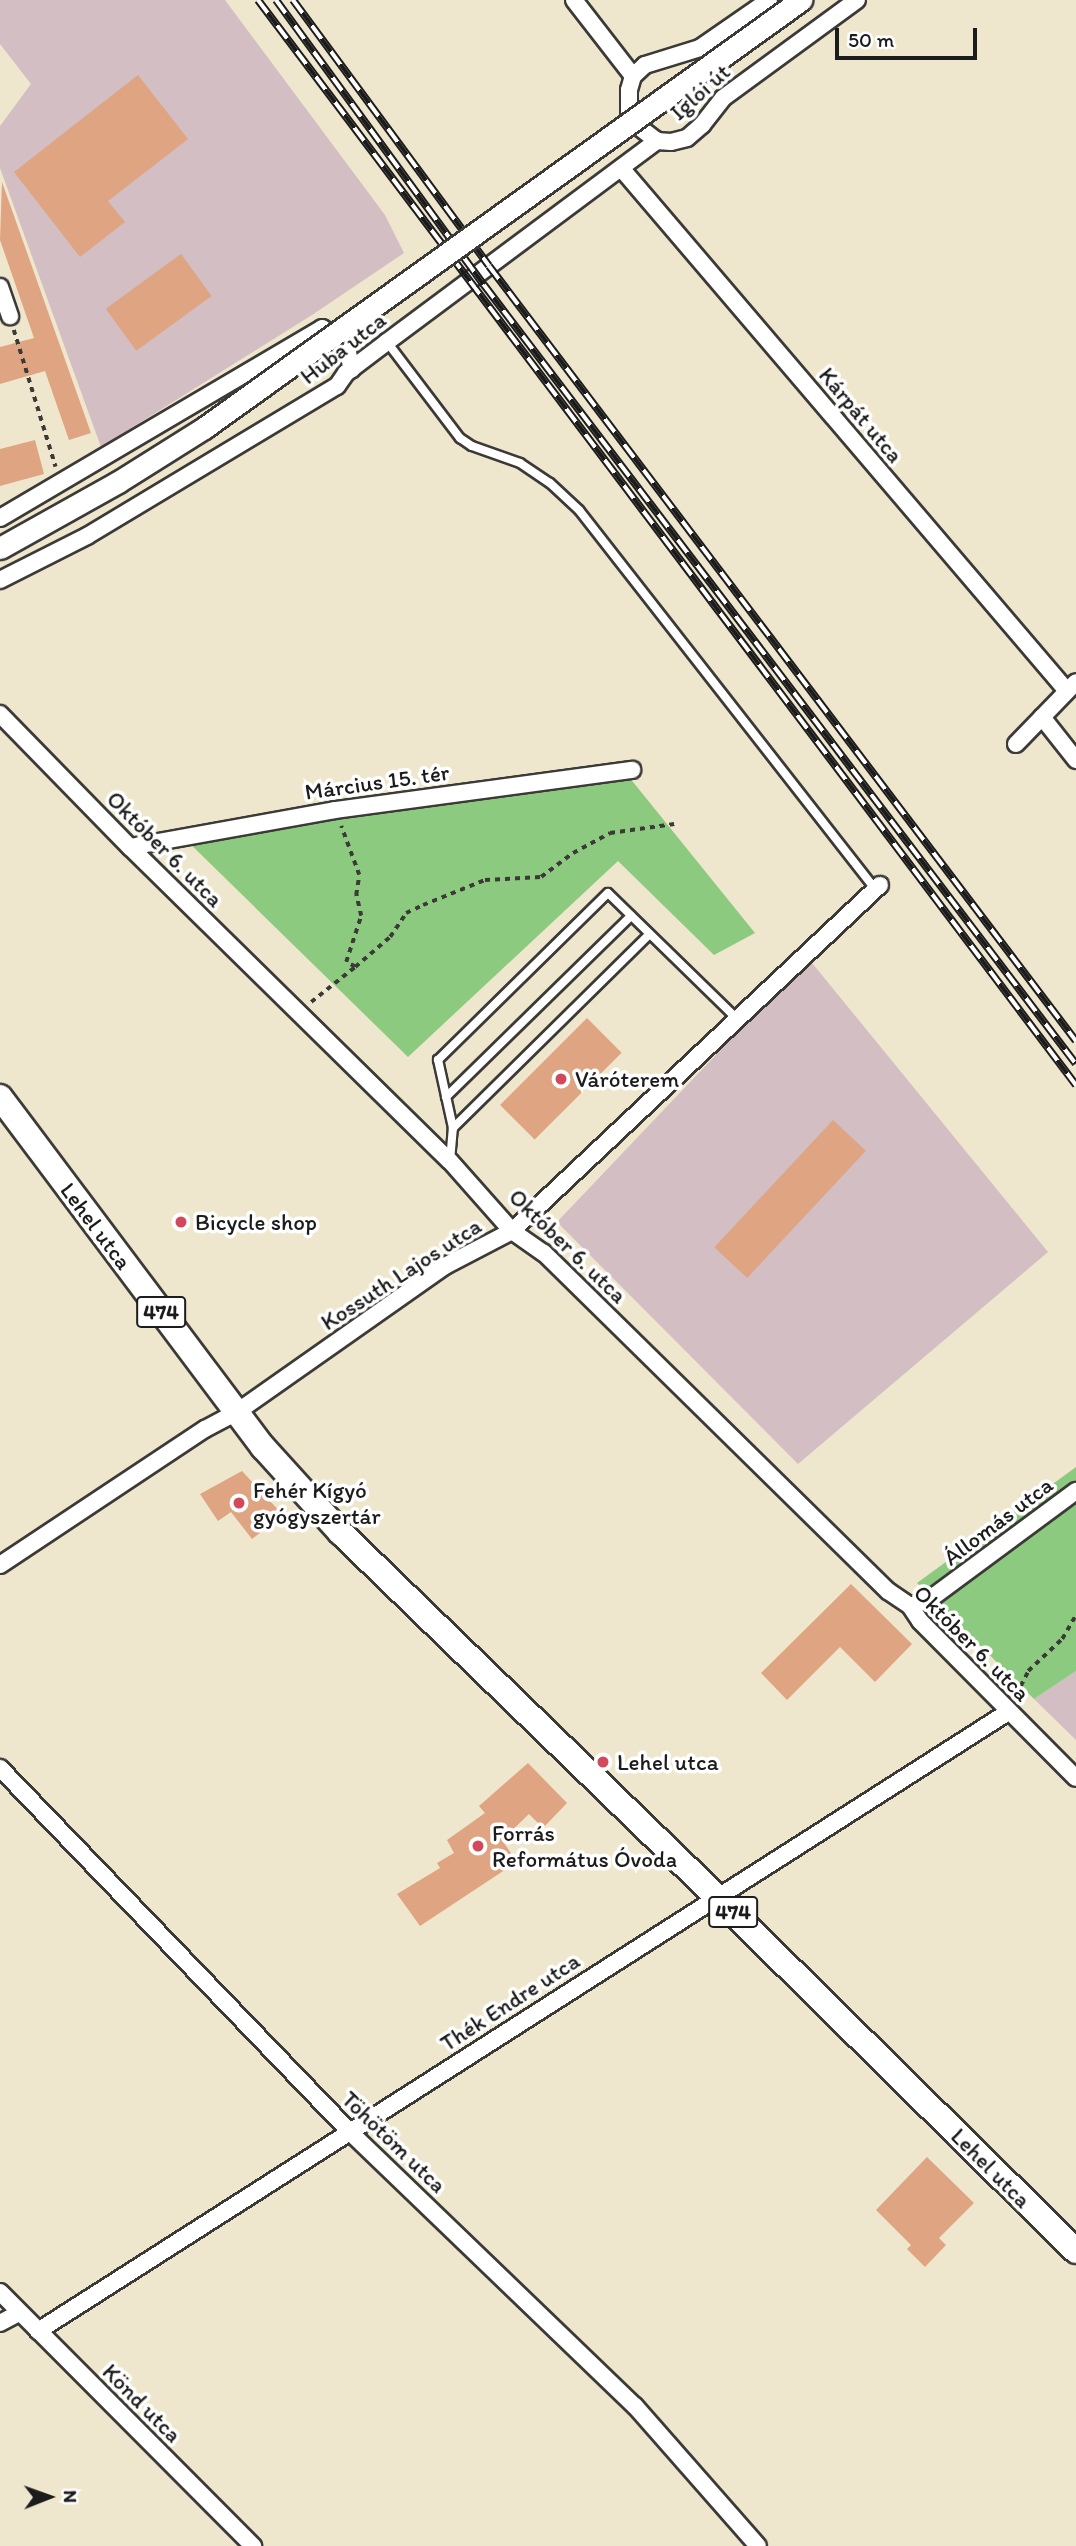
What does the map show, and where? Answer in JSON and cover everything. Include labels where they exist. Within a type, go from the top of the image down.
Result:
[{"type":"main road","points":[[0,548],[118,482],[204,428],[801,0]]},
{"type":"main road","name":"Lehel utca","points":[[0,1097],[274,1460],[341,1533],[717,1897],[1076,2251]]},
{"type":"street","points":[[574,0],[633,76]]},
{"type":"street","name":"Iglói út","points":[[769,0],[701,48],[645,65],[633,76],[629,90],[629,111],[639,127],[657,141],[687,138],[702,125],[723,98],[857,0]]},
{"type":"street","name":"Huba utca","points":[[0,580],[111,522],[337,386],[349,371],[657,141]]},
{"type":"street","name":"Kárpát utca","points":[[621,168],[1071,687]]},
{"type":"street","points":[[0,286],[10,316]]},
{"type":"street","name":"Huba utca","points":[[0,518],[322,328],[346,344],[349,371]]},
{"type":"street","points":[[1016,744],[1071,687]]},
{"type":"street","name":"Október 6. utca","points":[[0,714],[130,847],[450,1161],[512,1231],[544,1253],[872,1576],[899,1601],[911,1606],[920,1621],[1076,1778]]},
{"type":"street","points":[[1042,717],[1076,760]]},
{"type":"street","name":"Március 15. tér","points":[[130,847],[335,810],[632,770]]},
{"type":"street","name":"Kossuth Lajos utca","points":[[0,1565],[205,1429],[237,1412],[445,1266],[512,1231],[877,887]]},
{"type":"street","name":"Állomás utca","points":[[911,1606],[930,1599],[1076,1491]]},
{"type":"street","name":"Thék Endre utca","points":[[38,2331],[1008,1712]]},
{"type":"street","name":"Töhötöm utca","points":[[0,1768],[350,2132],[635,2406],[758,2546]]},
{"type":"street","name":"Könd utca","points":[[0,2292],[253,2546]]},
{"type":"street","points":[[0,2323],[19,2312]]},
{"type":"lane","points":[[387,342],[460,438],[472,446],[520,463],[550,483],[579,510],[877,887]]},
{"type":"lane","points":[[450,1161],[453,1128],[438,1060],[608,893],[737,1019]]},
{"type":"lane","points":[[446,1097],[631,916]]},
{"type":"lane","points":[[453,1128],[650,934]]},
{"type":"path","points":[[10,316],[60,479]]},
{"type":"path","points":[[335,810],[359,875],[356,895],[361,916],[346,962],[355,967]]},
{"type":"path","points":[[299,1013],[390,937],[406,913],[485,880],[541,877],[573,853],[610,833],[674,824]]},
{"type":"path","points":[[1008,1712],[1028,1671],[1062,1639],[1076,1615]]},
{"type":"shaded area","points":[[0,0],[225,0],[385,215],[404,253],[312,315],[101,447],[0,168],[0,126],[31,84],[0,44]]},
{"type":"shaded area","points":[[808,958],[1048,1252],[798,1464],[557,1222]]},
{"type":"shaded area","points":[[1076,1671],[1076,1740],[1034,1699]]},
{"type":"green space","points":[[629,777],[755,933],[714,955],[618,861],[408,1057],[180,834]]},
{"type":"green space","points":[[1076,1467],[1076,1671],[1034,1699],[917,1583]]},
{"type":"building","points":[[138,75],[188,139],[108,201],[125,222],[80,257],[14,172]]},
{"type":"building","points":[[2,182],[91,433],[69,440],[45,371],[0,384],[0,347],[34,338],[0,240]]},
{"type":"building","points":[[181,254],[212,296],[136,351],[106,309]]},
{"type":"building","points":[[35,440],[44,474],[0,486],[0,449]]},
{"type":"building","name":"Váróterem","points":[[587,1018],[622,1053],[535,1140],[500,1105]]},
{"type":"building","points":[[833,1120],[866,1151],[747,1278],[714,1247]]},
{"type":"building","name":"Fehér Kígyó gyógyszertár","points":[[242,1471],[283,1515],[252,1539],[231,1512],[218,1521],[200,1494]]},
{"type":"building","points":[[851,1584],[912,1644],[875,1682],[840,1647],[787,1700],[761,1673]]},
{"type":"building","name":"Forrás Református Óvoda","points":[[528,1763],[567,1803],[543,1828],[529,1814],[502,1840],[517,1862],[420,1926],[397,1894],[440,1868],[437,1863],[454,1853],[447,1840],[485,1813],[479,1806]]},
{"type":"building","points":[[927,2157],[974,2203],[939,2238],[946,2245],[925,2267],[907,2249],[911,2245],[876,2210]]},
{"type":"railway","points":[[258,0],[1076,1085]]},
{"type":"railway","points":[[276,0],[484,285],[1076,1064]]},
{"type":"railway","points":[[293,0],[489,266],[1076,1041]]},
{"type":"place","name":"Váróterem","points":[[561,1079]]},
{"type":"place","name":"Bicycle shop","points":[[181,1222]]},
{"type":"place","name":"Fehér Kígyó gyógyszertár","points":[[239,1503]]},
{"type":"place","name":"Lehel utca","points":[[603,1762]]},
{"type":"place","name":"Forrás Református Óvoda","points":[[478,1846]]}]
